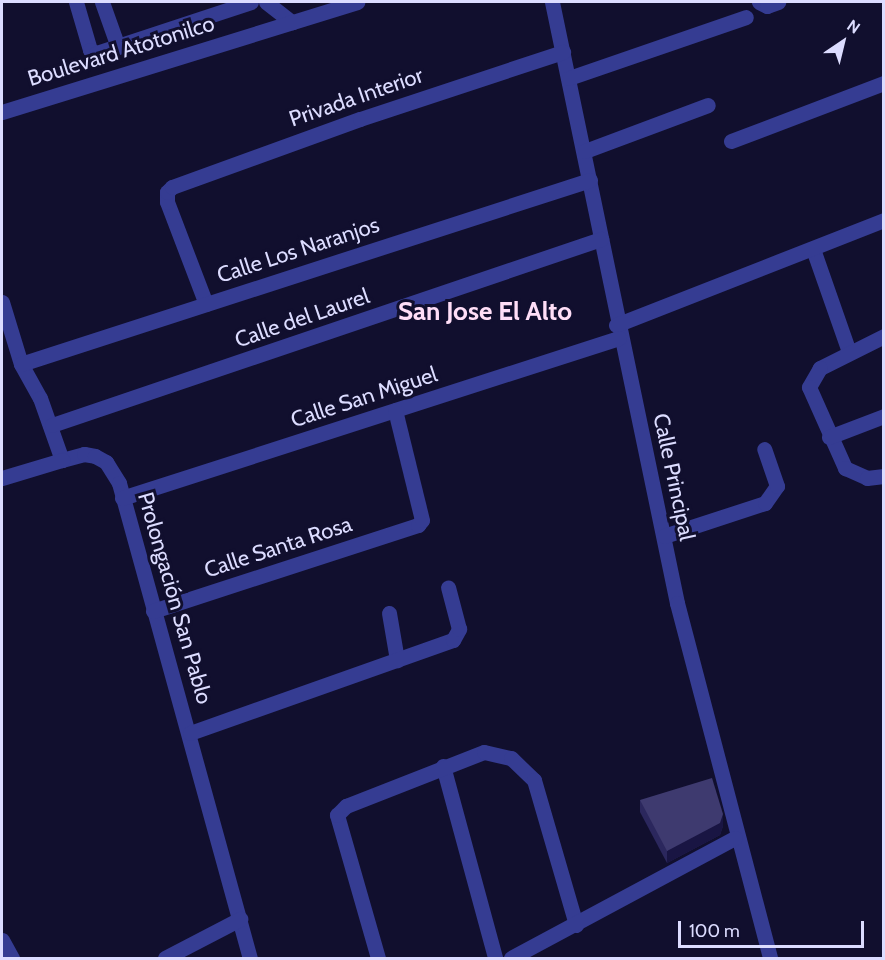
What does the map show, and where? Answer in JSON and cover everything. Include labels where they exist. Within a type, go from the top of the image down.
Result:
[{"type":"street","points":[[76,2],[90,50],[96,53],[251,2]]},
{"type":"street","points":[[102,2],[111,49],[111,78]]},
{"type":"street","points":[[267,2],[292,22]]},
{"type":"street","name":"Boulevard Atotonilco","points":[[2,112],[357,2]]},
{"type":"street","name":"Calle Principal","points":[[552,2],[585,151],[618,331],[664,536],[735,838],[770,958]]},
{"type":"street","points":[[759,2],[766,6],[778,2]]},
{"type":"street","points":[[569,78],[746,17]]},
{"type":"street","name":"Privada Interior","points":[[206,304],[167,192],[190,179],[360,119],[563,52]]},
{"type":"street","points":[[731,141],[884,83]]},
{"type":"street","points":[[585,151],[708,105]]},
{"type":"street","name":"Calle Los Naranjos","points":[[21,364],[590,180]]},
{"type":"street","name":"Calle San Miguel","points":[[122,498],[395,410],[618,331],[884,220]]},
{"type":"street","name":"Calle del Laurel","points":[[52,425],[601,239]]},
{"type":"street","points":[[813,249],[849,352]]},
{"type":"street","points":[[2,302],[21,364],[52,425],[62,460]]},
{"type":"street","points":[[884,336],[820,368],[811,380],[812,396],[845,468],[867,478],[884,476]]},
{"type":"street","name":"Calle Santa Rosa","points":[[153,611],[418,525],[422,520],[395,410]]},
{"type":"street","points":[[829,437],[884,416]]},
{"type":"street","points":[[664,536],[765,503],[777,486],[764,449]]},
{"type":"street","name":"Prolongación San Pablo","points":[[2,478],[84,454],[106,462],[114,472],[190,733],[250,958]]},
{"type":"street","points":[[190,733],[453,640],[458,634],[448,587]]},
{"type":"street","points":[[389,613],[398,660]]},
{"type":"street","points":[[378,958],[337,815],[346,806],[443,766],[484,752],[511,758],[539,790],[576,925]]},
{"type":"street","points":[[443,766],[495,958]]},
{"type":"street","points":[[511,958],[735,838]]},
{"type":"street","points":[[165,958],[240,919]]},
{"type":"street","points":[[2,940],[12,958]]},
{"type":"building","points":[[712,778],[723,814],[720,823],[667,851],[640,800]]},
{"type":"district","name":"San Jose El Alto","points":[[485,312]]}]
